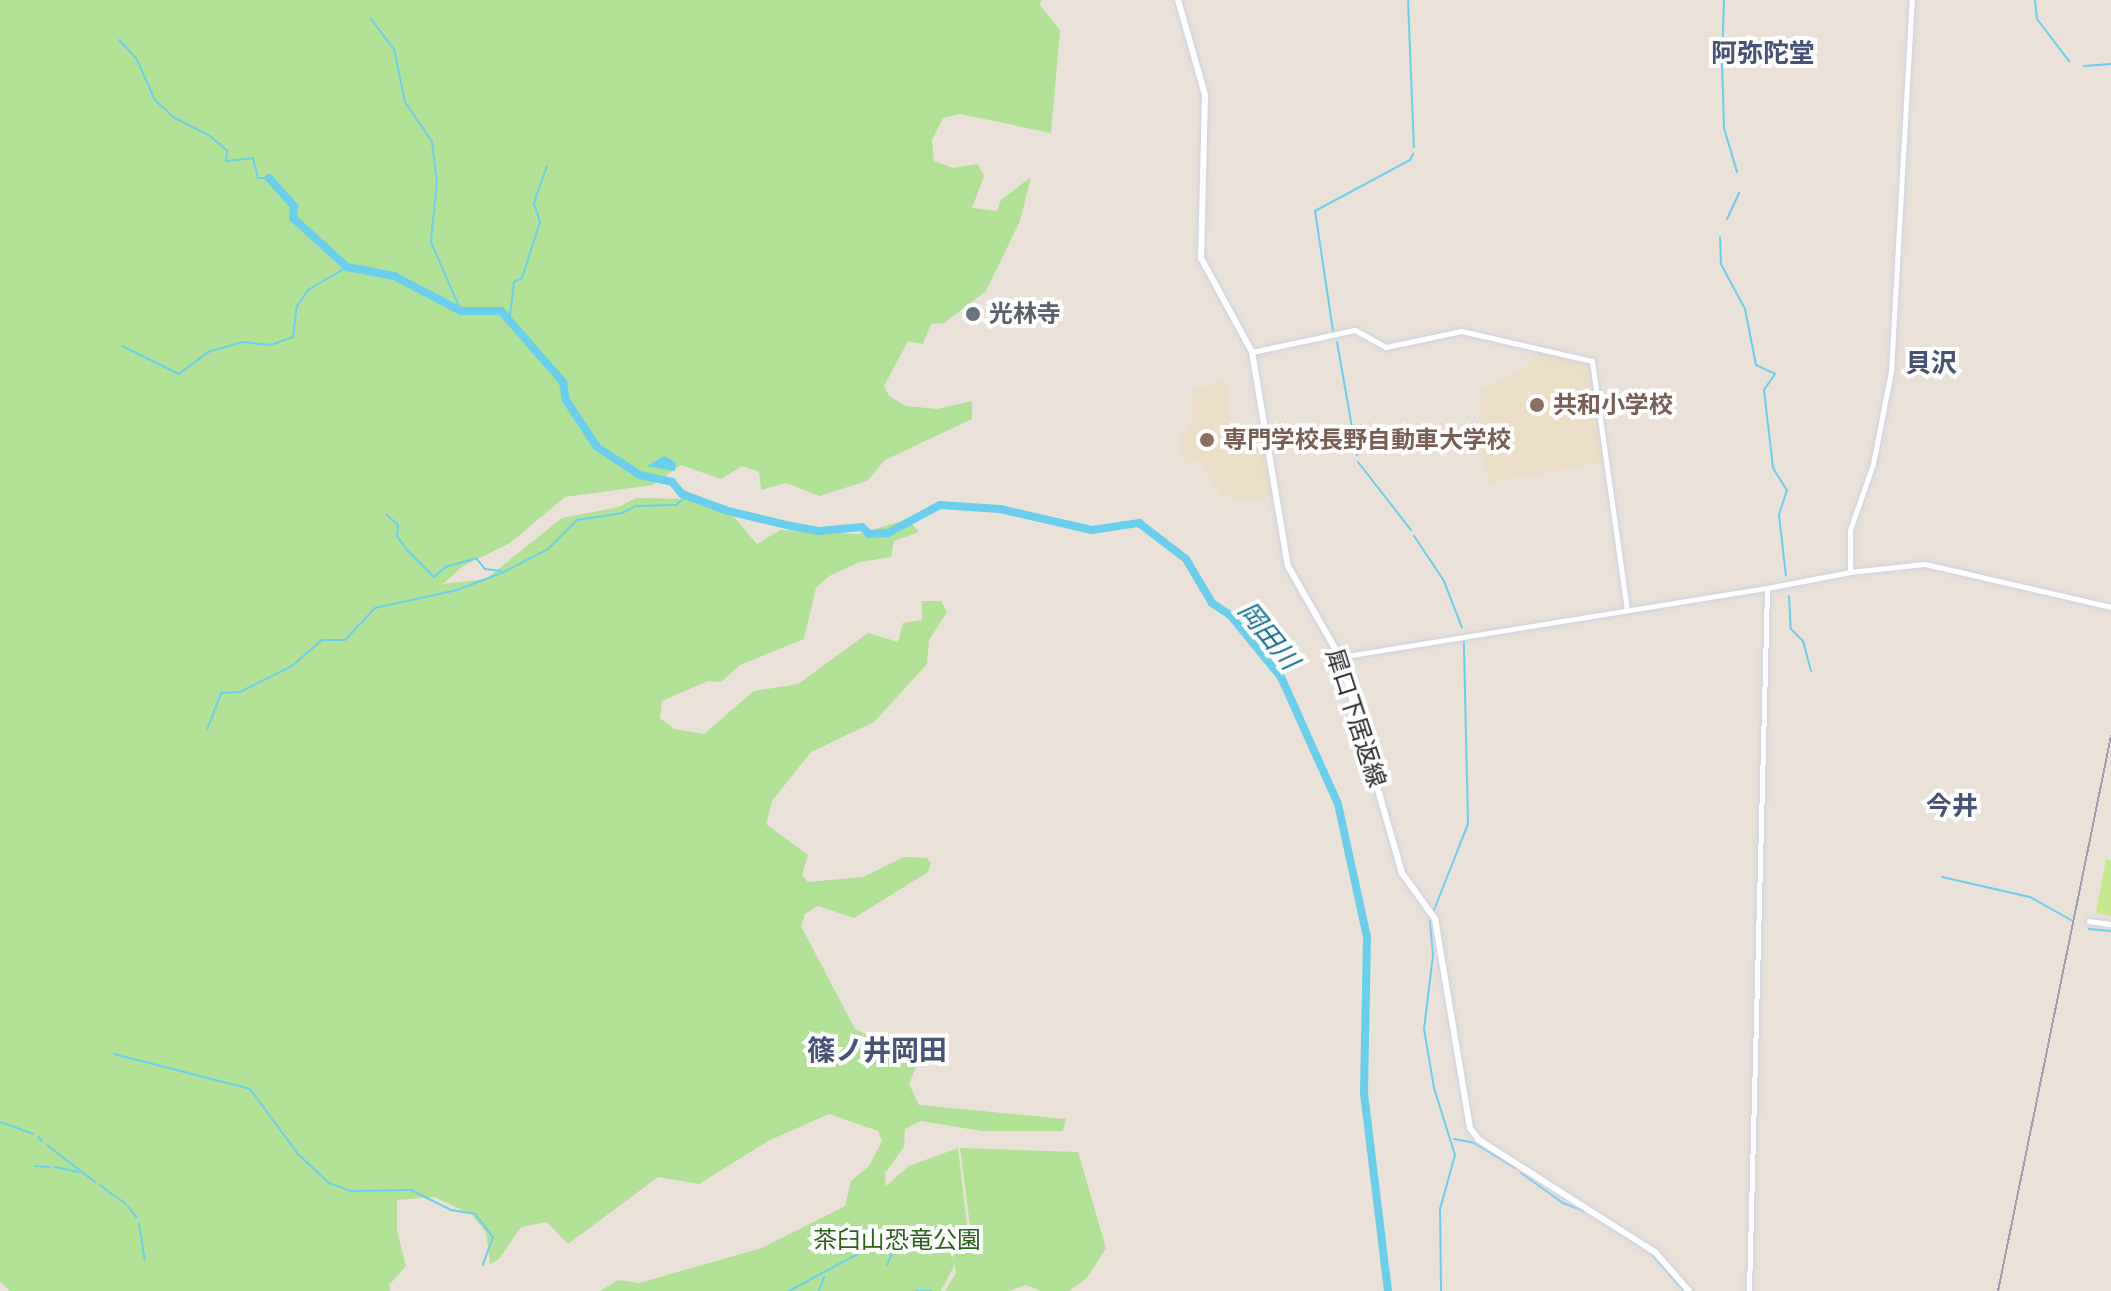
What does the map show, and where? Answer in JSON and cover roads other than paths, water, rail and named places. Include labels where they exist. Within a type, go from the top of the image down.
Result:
[{"type":"main road","name":"犀口下居返線","points":[[1178,0],[1205,95],[1201,258],[1252,352],[1288,566],[1340,657],[1402,873],[1435,919],[1470,1128],[1479,1140],[1655,1252],[1689,1291]]},
{"type":"street","points":[[1850,572],[1850,530],[1873,464],[1891,371],[1912,0]]},
{"type":"street","points":[[1252,352],[1355,330],[1386,347],[1461,331],[1592,361],[1627,609]]},
{"type":"street","points":[[1340,657],[1850,572],[1925,564],[2111,607]]},
{"type":"street","points":[[1749,1291],[1767,588]]},
{"type":"street","points":[[2089,921],[2111,924]]},
{"type":"water","points":[[664,456],[676,462],[675,471],[647,466]]},
{"type":"waterway","points":[[1408,0],[1414,147]]},
{"type":"waterway","points":[[1722,58],[1724,0]]},
{"type":"waterway","points":[[2035,0],[2037,19],[2069,61]]},
{"type":"waterway","points":[[371,19],[394,49],[405,102],[432,142],[437,180],[431,242],[461,311]]},
{"type":"waterway","points":[[119,40],[136,58],[155,100],[173,117],[210,136],[227,151],[226,161],[253,158],[258,178],[269,178]]},
{"type":"waterway","points":[[1722,61],[1724,128],[1737,172]]},
{"type":"waterway","points":[[2084,66],[2111,64]]},
{"type":"waterway","points":[[1333,331],[1315,211],[1410,160],[1413,154]]},
{"type":"waterway","points":[[509,323],[514,282],[522,278],[540,222],[534,203],[547,166]]},
{"type":"waterway","name":"岡田川","points":[[269,178],[294,206],[293,218],[347,267],[394,276],[461,311],[501,311],[563,382],[566,400],[597,447],[640,475],[672,482],[682,494],[728,511],[819,531],[862,527],[869,534],[888,533],[940,505],[1000,509],[1092,530],[1139,523],[1186,559],[1212,603],[1230,615],[1281,677],[1338,804],[1367,937],[1364,1093],[1388,1291]]},
{"type":"waterway","points":[[1727,219],[1739,193]]},
{"type":"waterway","points":[[1720,237],[1721,264],[1745,309],[1756,365],[1775,374],[1764,390],[1773,468],[1787,490],[1779,515],[1786,576]]},
{"type":"waterway","points":[[122,346],[179,374],[208,352],[243,342],[271,345],[293,337],[297,306],[308,290],[347,267]]},
{"type":"waterway","points":[[1337,342],[1357,455]]},
{"type":"waterway","points":[[1358,462],[1411,530]]},
{"type":"waterway","points":[[207,730],[221,693],[240,692],[292,666],[322,640],[345,640],[375,608],[457,590],[504,572],[548,549],[577,520],[622,513],[636,506],[676,505],[688,495]]},
{"type":"waterway","points":[[386,514],[398,525],[397,536],[406,549],[434,577],[445,567],[476,558],[485,569],[501,571]]},
{"type":"waterway","points":[[1414,536],[1444,581],[1462,628]]},
{"type":"waterway","points":[[1789,596],[1791,629],[1803,641],[1811,671]]},
{"type":"waterway","points":[[1434,910],[1468,824],[1464,641]]},
{"type":"waterway","points":[[1942,877],[2030,897],[2071,920]]},
{"type":"waterway","points":[[1430,921],[1433,955],[1424,1029],[1434,1088],[1455,1155],[1440,1209],[1441,1291]]},
{"type":"waterway","points":[[2089,929],[2111,931]]},
{"type":"waterway","points":[[114,1054],[250,1089],[298,1154],[329,1183],[351,1191],[411,1190],[451,1210],[475,1214],[493,1237],[483,1265]]},
{"type":"waterway","points":[[0,1122],[33,1134]]},
{"type":"waterway","points":[[38,1137],[42,1141]]},
{"type":"waterway","points":[[1454,1139],[1474,1143],[1515,1168]]},
{"type":"waterway","points":[[47,1145],[95,1182]]},
{"type":"waterway","points":[[35,1166],[50,1167]]},
{"type":"waterway","points":[[55,1167],[78,1172]]},
{"type":"waterway","points":[[1521,1173],[1563,1203],[1584,1211]]},
{"type":"waterway","points":[[100,1185],[107,1190]]},
{"type":"waterway","points":[[109,1192],[126,1204]]},
{"type":"waterway","points":[[128,1206],[136,1217]]},
{"type":"waterway","points":[[1600,1220],[1641,1247]]},
{"type":"waterway","points":[[139,1224],[145,1260]]},
{"type":"waterway","points":[[789,1291],[869,1248],[946,1234]]},
{"type":"waterway","points":[[887,1265],[892,1253],[908,1248],[912,1240]]},
{"type":"waterway","points":[[1653,1255],[1684,1291]]},
{"type":"waterway","points":[[819,1291],[824,1277]]},
{"type":"waterway","points":[[916,1291],[931,1291]]},
{"type":"railway","points":[[1998,1291],[2111,736]]},
{"type":"place","name":"光林寺","points":[[973,314]]},
{"type":"place","name":"共和小学校","points":[[1537,405]]},
{"type":"place","name":"専門学校長野自動車大学校","points":[[1207,440]]},
{"type":"district","name":"阿弥陀堂","points":[[1763,54]]},
{"type":"district","name":"貝沢","points":[[1931,364]]},
{"type":"district","name":"今井","points":[[1952,807]]},
{"type":"district","name":"篠ノ井岡田","points":[[877,1050]]},
{"type":"park label","name":"茶臼山恐竜公園","points":[[897,1240]]}]
